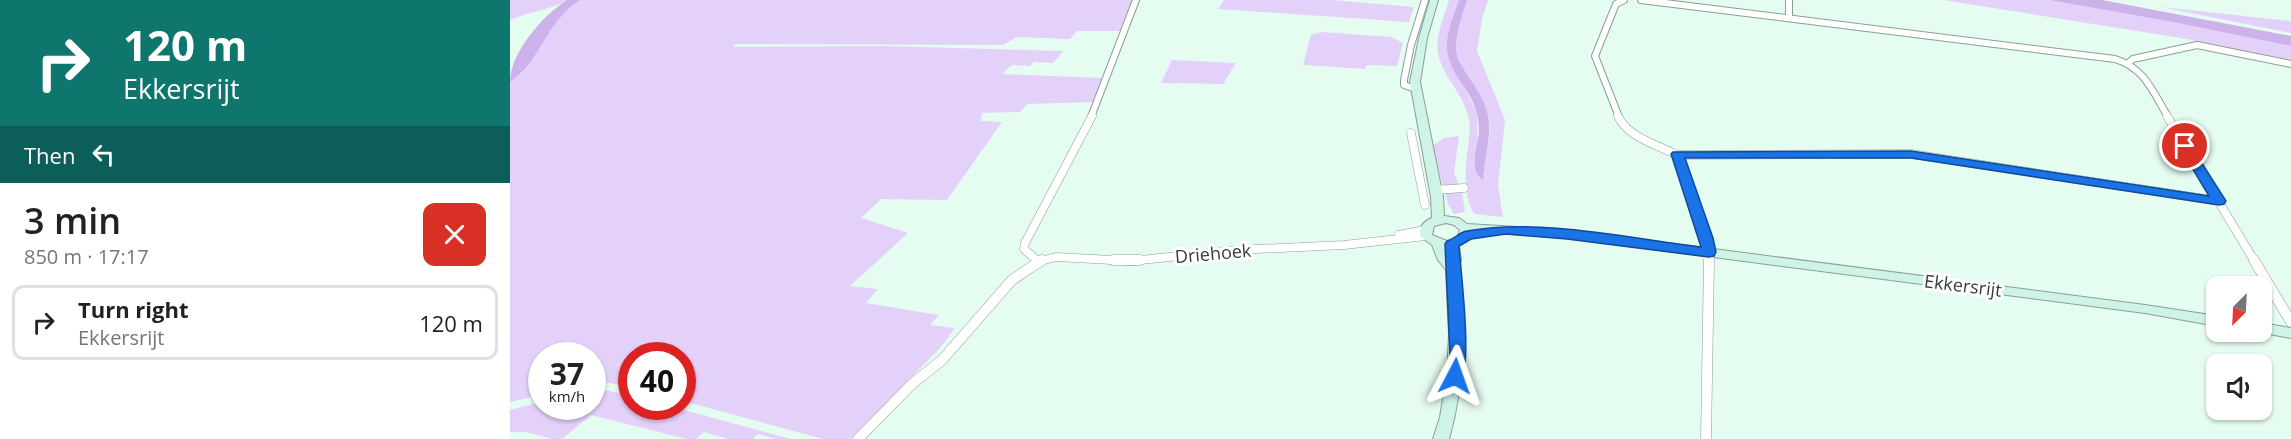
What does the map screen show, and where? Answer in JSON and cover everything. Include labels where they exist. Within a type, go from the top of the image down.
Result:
[{"type":"main road","points":[[1434,0],[1417,67],[1416,89],[1437,194],[1438,220]]},
{"type":"main road","points":[[1437,194],[1451,220],[1466,231],[1459,242],[1438,243]]},
{"type":"main road","points":[[1451,220],[1431,222],[1425,233],[1438,243],[1444,260],[1452,269]]},
{"type":"main road","name":"Ekkersrijt","points":[[1466,231],[1506,230],[1567,234],[2145,309],[2206,319]]},
{"type":"main road","points":[[1441,439],[1452,397],[1458,356],[1452,269],[1455,260],[1452,244]]},
{"type":"main road","points":[[2272,330],[2291,333]]},
{"type":"street","points":[[1038,261],[1024,249],[1025,243],[1094,112],[1136,0]]},
{"type":"street","points":[[1416,89],[1404,85],[1404,80],[1416,26],[1425,0]]},
{"type":"street","points":[[1624,0],[1616,4],[1595,56],[1622,125],[1629,131],[1677,154],[1911,154],[2219,201]]},
{"type":"street","points":[[1641,0],[1998,43],[2115,59],[2128,63],[2140,71],[2291,322]]},
{"type":"street","points":[[1789,0],[1789,18]]},
{"type":"street","points":[[2128,63],[2133,59],[2197,45],[2291,64]]},
{"type":"street","points":[[1411,133],[1421,175],[1425,206]]},
{"type":"street","points":[[1677,154],[1709,252],[1707,439]]},
{"type":"street","points":[[1421,175],[1433,174]]},
{"type":"street","points":[[1437,194],[1464,188]]},
{"type":"street","name":"Driehoek","points":[[858,439],[912,384],[942,360],[1012,280],[1038,261],[1056,257],[1131,261],[1388,240],[1425,233]]},
{"type":"shaded area","points":[[510,0],[567,0],[510,20]]},
{"type":"shaded area","points":[[567,0],[580,0],[559,19],[530,63],[510,82],[511,71],[522,47],[538,25]]},
{"type":"shaded area","points":[[580,0],[1133,0],[1121,31],[1077,31],[1070,39],[1017,37],[1003,45],[736,44],[733,47],[884,46],[1063,51],[1053,63],[1034,62],[1030,66],[1012,65],[1002,74],[1103,78],[1093,102],[1027,104],[1020,112],[982,113],[981,121],[1002,122],[947,200],[881,199],[861,218],[908,233],[850,286],[878,289],[866,303],[939,315],[930,325],[955,328],[940,348],[851,439],[823,439],[696,405],[696,342],[618,342],[618,385],[606,383],[606,342],[528,342],[528,398],[510,402],[510,82],[530,64],[551,30],[568,9]]},
{"type":"shaded area","points":[[1224,0],[1330,0],[1414,7],[1409,22],[1218,9]]},
{"type":"shaded area","points":[[1449,0],[1459,0],[1449,32],[1448,55],[1477,112],[1476,152],[1483,180],[1489,140],[1488,116],[1480,95],[1460,63],[1456,48],[1467,0],[1488,0],[1482,19],[1477,51],[1505,120],[1498,185],[1503,217],[1474,214],[1466,190],[1469,120],[1463,102],[1444,70],[1437,47]]},
{"type":"shaded area","points":[[1459,0],[1467,0],[1458,32],[1457,56],[1480,95],[1488,116],[1488,140],[1483,180],[1478,175],[1475,164],[1479,132],[1476,108],[1451,65],[1447,48],[1450,27]]},
{"type":"shaded area","points":[[1943,0],[2049,0],[2173,22],[2291,46],[2291,63],[2187,39]]},
{"type":"shaded area","points":[[2049,0],[2102,0],[2291,36],[2291,46],[2173,22]]},
{"type":"shaded area","points":[[2161,7],[2291,21],[2291,33]]},
{"type":"shaded area","points":[[1321,32],[1391,37],[1403,43],[1397,66],[1367,65],[1365,69],[1303,65],[1311,35]]},
{"type":"shaded area","points":[[1172,60],[1236,63],[1223,84],[1161,83]]},
{"type":"shaded area","points":[[1459,136],[1454,173],[1462,192],[1465,212],[1454,214],[1448,204],[1432,146],[1444,138]]},
{"type":"shaded area","points":[[606,391],[618,393],[618,420],[696,420],[696,413],[791,439],[776,439],[758,434],[753,439],[728,439],[704,432],[696,439],[687,439],[606,419]]},
{"type":"shaded area","points":[[528,405],[528,420],[585,420],[562,439],[552,439],[526,432],[510,432],[510,410]]},
{"type":"route","points":[[1455,376],[1458,356],[1452,269],[1455,260],[1452,244],[1459,242],[1466,235],[1506,230],[1567,234],[1709,252],[1677,154],[1911,154],[2219,201],[2185,146]]}]
